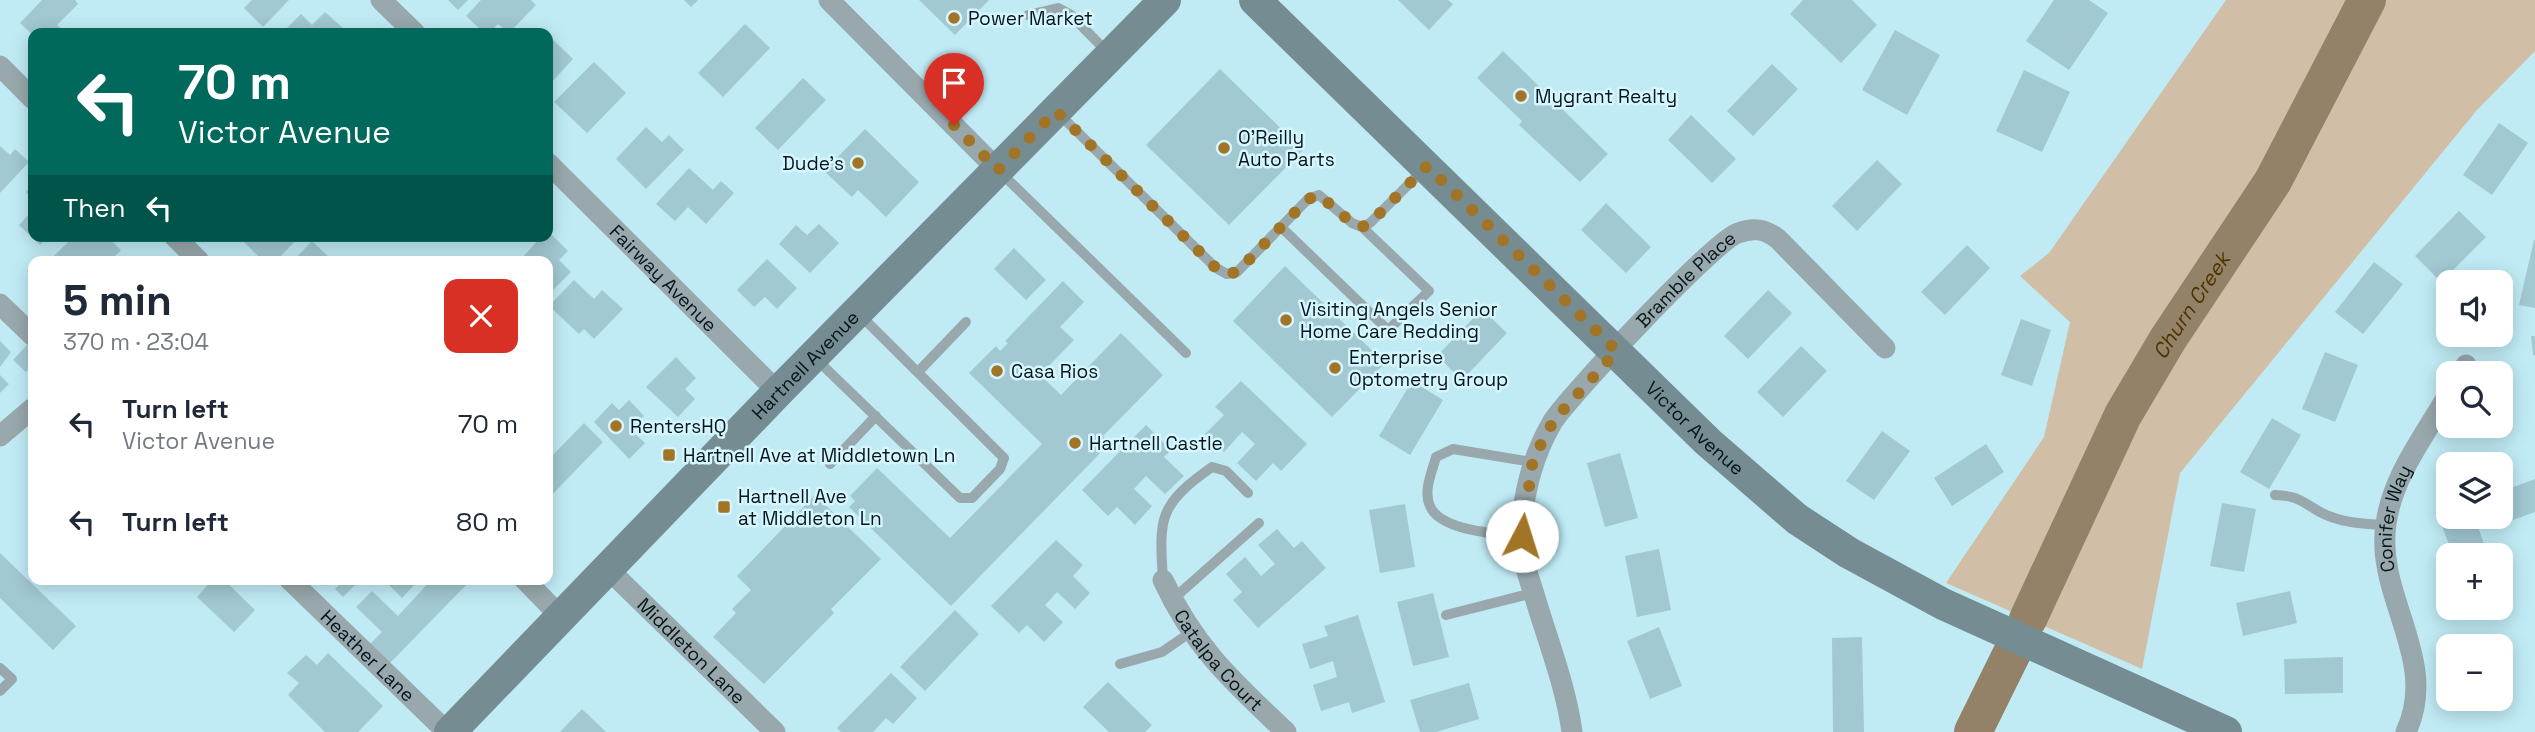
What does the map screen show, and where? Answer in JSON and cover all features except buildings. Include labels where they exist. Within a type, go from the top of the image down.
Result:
[{"type":"main road","name":"Hartnell Avenue","points":[[449,732],[778,392],[1165,0]]},
{"type":"main road","name":"Victor Avenue","points":[[1255,0],[1708,442],[1797,519],[1849,553],[1973,617],[2226,732]]},
{"type":"street","points":[[381,0],[410,28]]},
{"type":"street","points":[[829,0],[998,170]]},
{"type":"street","points":[[0,66],[28,94]]},
{"type":"street","name":"Fairway Avenue","points":[[553,168],[778,392]]},
{"type":"street","name":"Bramble Place","points":[[1572,732],[1525,567],[1522,536],[1532,462],[1554,420],[1721,243],[1739,232],[1762,229],[1778,239],[1885,348]]},
{"type":"street","points":[[180,242],[194,256]]},
{"type":"street","points":[[0,303],[28,331]]},
{"type":"street","points":[[0,436],[28,412]]},
{"type":"street","name":"Conifer Way","points":[[2406,732],[2416,693],[2417,670],[2410,639],[2390,582],[2384,546],[2385,525],[2390,503],[2404,470],[2436,415]]},
{"type":"street","name":"Middleton Lane","points":[[608,569],[775,732]]},
{"type":"street","name":"Catalpa Court","points":[[1163,580],[1191,632],[1228,678],[1286,732]]},
{"type":"street","name":"Heather Lane","points":[[295,585],[449,732]]},
{"type":"street","points":[[530,585],[561,617]]},
{"type":"lane","points":[[1028,15],[1058,8],[1071,15],[1111,55]]},
{"type":"lane","points":[[1056,111],[1216,268],[1227,274],[1237,272],[1308,199],[1319,195],[1352,223],[1362,227],[1429,290],[1388,330],[1281,227]]},
{"type":"lane","points":[[1362,227],[1370,223],[1427,166]]},
{"type":"lane","points":[[998,170],[1186,353]]},
{"type":"lane","points":[[814,356],[960,498],[972,498],[1000,469],[1004,458],[857,312]]},
{"type":"lane","points":[[918,372],[966,322]]},
{"type":"lane","points":[[830,464],[876,416]]},
{"type":"lane","points":[[1522,536],[1483,533],[1442,521],[1430,506],[1428,487],[1436,457],[1452,449],[1532,462]]},
{"type":"lane","points":[[1163,580],[1159,527],[1167,508],[1212,467],[1226,471],[1248,493]]},
{"type":"lane","points":[[2275,495],[2297,496],[2319,512],[2352,523],[2385,525]]},
{"type":"lane","points":[[1172,600],[1259,523]]},
{"type":"lane","points":[[1446,615],[1533,593]]},
{"type":"lane","points":[[1120,664],[1162,652],[1191,632]]},
{"type":"lane","points":[[0,668],[12,679],[0,691]]},
{"type":"shaded area","points":[[2226,0],[2535,0],[2535,51],[2477,110],[2180,473],[2142,669],[1946,583],[2044,437],[2070,322],[2020,276],[2049,253]]},
{"type":"waterway","name":"Churn Creek","points":[[2028,619],[2123,415],[2168,339],[2273,181],[2367,0]]},
{"type":"waterway","name":"Churn Creek","points":[[1973,732],[2012,653]]},
{"type":"place","name":"Power Market","points":[[954,18]]},
{"type":"place","name":"Mygrant Realty","points":[[1521,96]]},
{"type":"place","name":"O'Reilly Auto Parts","points":[[1224,148]]},
{"type":"place","name":"Dude's","points":[[858,163]]},
{"type":"place","name":"Visiting Angels Senior Home Care Redding","points":[[1286,320]]},
{"type":"place","name":"Enterprise Optometry Group","points":[[1335,368]]},
{"type":"place","name":"Casa Rios","points":[[997,371]]},
{"type":"place","name":"RentersHQ","points":[[616,426]]},
{"type":"place","name":"Hartnell Castle","points":[[1075,443]]},
{"type":"place","name":"Hartnell Ave at Middletown Ln","points":[[669,455]]},
{"type":"place","name":"Hartnell Ave at Middleton Ln","points":[[724,507]]},
{"type":"route","points":[[954,125],[998,170],[1056,111],[1216,268],[1227,274],[1237,272],[1308,199],[1319,195],[1329,200],[1352,223],[1362,227],[1370,223],[1427,166],[1617,351],[1554,420],[1533,459],[1527,485],[1522,536]]}]
